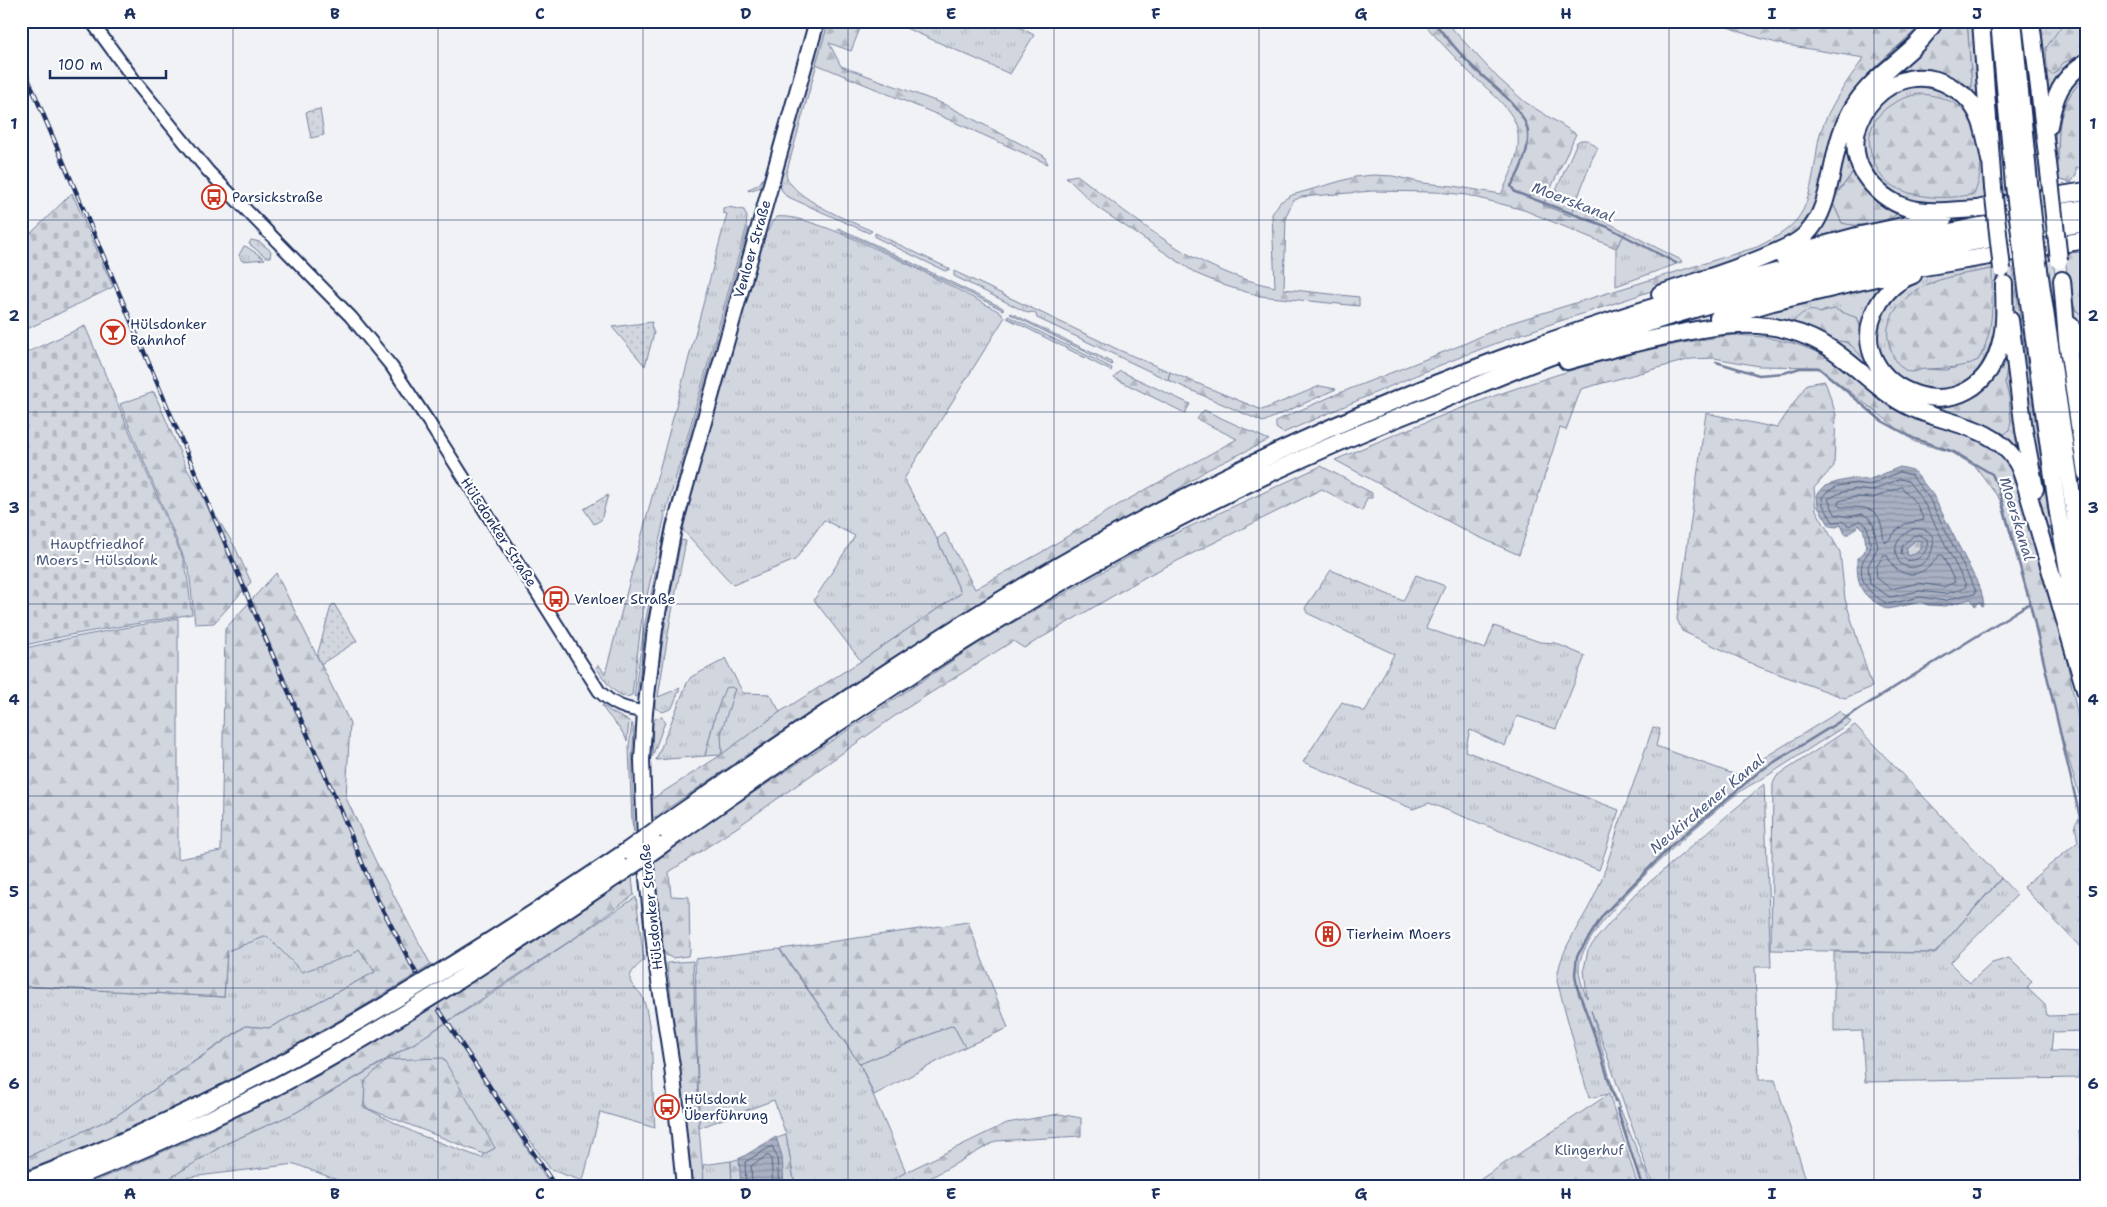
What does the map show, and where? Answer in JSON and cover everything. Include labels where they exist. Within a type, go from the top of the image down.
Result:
[{"type":"highway","points":[[1753,262],[1794,243],[1811,229],[1821,211],[1839,137],[1847,117],[1869,86],[1915,46],[1935,21]]},
{"type":"highway","points":[[1981,21],[1990,160],[2003,276],[2024,430],[2041,523],[2060,609]]},
{"type":"highway","points":[[1999,21],[2022,184],[2057,504],[2086,674]]},
{"type":"highway","points":[[2013,21],[2022,184]]},
{"type":"highway","points":[[2032,21],[2062,280],[2069,322],[2077,340],[2086,350]]},
{"type":"highway","points":[[2047,150],[2048,130],[2056,93],[2063,81],[2074,69],[2086,62]]},
{"type":"highway","points":[[1976,209],[1931,211],[1910,208],[1885,197],[1872,187],[1861,169],[1856,152],[1856,135],[1860,119],[1866,107],[1879,92],[1895,82],[1913,77],[1930,78],[1945,83],[1961,92],[1973,105],[1983,126],[1990,160]]},
{"type":"highway","points":[[1552,340],[1590,318],[1753,262],[1976,209],[2086,191]]},
{"type":"highway","points":[[55,1186],[137,1152],[266,1091],[360,1040],[451,984],[628,859],[656,830],[846,699],[1015,592],[1102,541],[1281,450],[1435,384],[1552,340],[1737,281],[1878,246],[2023,217],[2086,208]]},
{"type":"highway","points":[[21,1183],[122,1143],[194,1110],[309,1050],[440,974],[628,859],[660,846],[858,709],[1025,604],[1146,535],[1234,489],[1324,448],[1464,391],[1556,354],[1626,330],[1740,296],[1881,261],[2026,232],[2086,223]]},
{"type":"highway","points":[[1464,391],[1652,339],[1773,302],[1918,268],[2081,241]]},
{"type":"highway","points":[[1974,259],[1906,277],[1893,285],[1882,299],[1871,322],[1871,350],[1877,364],[1892,382],[1911,394],[1927,399],[1961,394],[1975,385],[1988,372],[1997,356],[2003,336],[2003,276]]},
{"type":"highway","points":[[2031,264],[2086,592]]},
{"type":"highway","points":[[2062,280],[2067,340],[2086,473]]},
{"type":"highway","points":[[1652,339],[1732,324],[1771,326],[1800,333],[1850,361],[1887,393],[1909,407],[1934,417],[1981,431],[1999,442],[2009,451],[2020,471],[2086,693]]},
{"type":"main road","name":"Venloer Straße","points":[[645,712],[655,629],[674,528],[817,21]]},
{"type":"main road","name":"Hülsdonker Straße","points":[[645,712],[642,760],[646,868],[656,962],[673,1073],[684,1186]]},
{"type":"street","name":"Hülsdonker Straße","points":[[91,21],[138,85],[208,172],[351,317],[392,367],[599,691],[620,707],[645,712]]},
{"type":"green space","points":[[823,21],[829,21],[786,174],[790,183],[809,200],[872,231],[869,233],[786,196],[779,186]]},
{"type":"green space","points":[[829,21],[863,21],[851,51],[829,43],[841,66],[946,105],[1044,156],[1048,164],[943,117],[816,64]]},
{"type":"green space","points":[[890,21],[1008,21],[1034,35],[1010,74]]},
{"type":"green space","points":[[1422,21],[1445,21],[1498,78],[1525,102],[1576,134],[1543,205],[1571,216],[1575,206],[1626,232],[1616,248],[1524,210],[1467,195],[1436,192],[1372,191],[1301,197],[1293,201],[1286,216],[1284,289],[1359,297],[1359,306],[1260,296],[1226,286],[1197,274],[1098,208],[1066,177],[1077,175],[1146,227],[1194,257],[1219,270],[1246,280],[1275,287],[1272,214],[1280,202],[1292,195],[1355,177],[1373,175],[1393,176],[1423,183],[1501,194],[1517,154],[1518,137],[1514,120],[1503,104],[1467,70]]},
{"type":"green space","points":[[1712,21],[1923,21],[1919,27],[1864,78],[1846,102],[1833,130],[1817,196],[1811,211],[1803,225],[1792,237],[1776,245],[1696,275],[1483,348],[1283,433],[1276,428],[1276,422],[1280,419],[1337,394],[1464,344],[1507,324],[1757,247],[1784,232],[1793,224],[1805,206],[1809,194],[1819,138],[1828,114],[1839,94],[1864,58],[1780,44]]},
{"type":"green space","points":[[1923,21],[1927,21],[1837,123],[1829,148],[1821,189],[1811,216],[1791,238],[1808,217],[1816,201],[1831,132],[1848,101],[1869,75]]},
{"type":"green space","points":[[1939,21],[1942,21],[1925,43],[1890,76],[1914,70],[1928,70],[1941,73],[1963,86],[1972,87],[1967,21],[1972,21],[1980,108],[1962,90],[1946,79],[1915,73],[1888,81],[1867,100],[1855,124],[1852,152],[1862,178],[1886,200],[1925,214],[1801,243],[1817,226],[1825,211],[1833,185],[1841,143],[1851,117],[1870,90],[1929,34]],"holes":[[[1853,172],[1856,172],[1871,194],[1894,210],[1896,215],[1861,226],[1842,223],[1833,203],[1836,195]]]},
{"type":"green space","points":[[1942,21],[1967,21],[1972,87],[1961,85],[1934,71],[1928,70],[1917,70],[1890,77]]},
{"type":"green space","points":[[2023,21],[2045,180],[2038,181]]},
{"type":"green space","points":[[2041,21],[2086,21],[2086,57],[2049,102]]},
{"type":"green space","points":[[2078,23],[2086,25],[2086,52],[2063,63],[2052,75],[2047,71],[2046,48],[2062,25]]},
{"type":"green space","points":[[798,60],[800,61],[765,180],[761,187],[748,191],[759,184],[764,177]]},
{"type":"green space","points":[[2086,69],[2086,77],[2067,100],[2062,112],[2057,179],[2055,145],[2059,110],[2067,90]]},
{"type":"green space","points":[[2086,77],[2086,167],[2076,168],[2076,175],[2071,183],[2057,179],[2060,124],[2067,100]]},
{"type":"green space","points":[[1915,84],[1937,88],[1954,96],[1966,108],[1980,142],[1987,201],[1940,204],[1917,202],[1896,195],[1879,182],[1873,174],[1865,156],[1864,145],[1865,135],[1873,110],[1892,94]]},
{"type":"green space","points":[[1919,94],[1939,97],[1952,102],[1968,115],[1973,123],[1980,143],[1981,154],[1980,176],[1974,194],[1953,197],[1931,197],[1909,193],[1889,184],[1878,171],[1870,149],[1872,126],[1885,109],[1895,102]]},
{"type":"green space","points":[[320,109],[324,135],[311,138],[306,112]]},
{"type":"green space","points":[[1588,140],[1598,148],[1592,159],[1571,216],[1543,205],[1550,190],[1555,193],[1577,142]]},
{"type":"green space","points":[[1853,172],[1894,210],[1896,215],[1884,221],[1870,224],[1842,223],[1833,203],[1836,195]]},
{"type":"green space","points":[[72,193],[113,287],[21,332],[21,243]]},
{"type":"green space","points":[[723,208],[744,210],[747,217],[746,229],[666,512],[663,511],[665,515],[642,618],[632,695],[627,697],[613,689],[596,667],[599,665],[605,674],[727,214],[723,213]]},
{"type":"green space","points":[[777,217],[796,219],[855,239],[955,288],[1002,313],[1002,316],[1005,317],[904,479],[937,539],[961,593],[861,661],[814,600],[855,536],[824,520],[795,560],[733,585],[683,530],[691,492],[765,231],[768,231],[772,222]]},
{"type":"green space","points":[[748,228],[751,228],[750,234],[669,515],[682,462]]},
{"type":"green space","points":[[838,228],[1003,308],[1003,310],[870,244],[837,230]]},
{"type":"green space","points":[[1626,232],[1682,262],[1616,286],[1616,248]]},
{"type":"green space","points":[[875,233],[950,269],[945,271],[875,237]]},
{"type":"green space","points":[[251,240],[260,242],[271,251],[270,257],[266,257],[249,244]]},
{"type":"green space","points":[[244,246],[265,259],[242,261],[239,255]]},
{"type":"green space","points":[[2086,252],[2086,319],[2076,310],[2072,303],[2065,253]]},
{"type":"green space","points":[[1993,260],[1997,305],[1992,339],[1988,350],[1969,379],[1944,391],[1919,388],[1897,375],[1882,354],[1878,329],[1889,302],[1919,278],[1928,274],[1946,268]],"holes":[[[1991,269],[1985,349],[1978,360],[1947,370],[1924,369],[1926,285],[1950,277]]]},
{"type":"green space","points":[[2053,260],[2086,497],[2086,537],[2047,261]]},
{"type":"green space","points":[[2013,268],[2060,590],[2040,496],[2020,368],[2008,269]]},
{"type":"green space","points":[[1992,269],[1990,328],[1978,360],[1959,367],[1923,369],[1912,372],[1902,368],[1894,357],[1888,336],[1890,320],[1901,303],[1920,288],[1940,280]]},
{"type":"green space","points":[[954,271],[1119,350],[1170,372],[1168,380],[1037,318],[1036,314],[1032,312],[1028,313],[954,276]]},
{"type":"green space","points":[[2066,271],[2075,310],[2083,316],[2086,322],[2086,338],[2074,315]]},
{"type":"green space","points":[[1885,281],[1879,297],[1875,365],[2000,433],[2011,422],[2009,397],[2005,382],[2007,366],[1959,397],[2005,338],[2025,467],[1934,414],[1851,358],[1737,320],[1807,300]],"holes":[[[1826,310],[1857,318],[1862,328],[1865,353],[1861,356],[1850,345],[1812,329],[1820,313]]]},
{"type":"green space","points":[[1834,309],[1857,318],[1868,358],[1866,361],[1848,342],[1819,335],[1812,329],[1795,324],[1794,321],[1806,312],[1816,311],[1820,313]]},
{"type":"green space","points":[[1010,314],[1111,362],[1112,365]]},
{"type":"green space","points":[[1008,316],[1112,368],[1111,371],[1007,318]]},
{"type":"green space","points":[[652,322],[651,326],[654,333],[645,366],[612,327]]},
{"type":"green space","name":"Hauptfriedhof Moers - Hülsdonk","points":[[85,326],[184,561],[192,614],[70,635],[21,646],[21,355]]},
{"type":"green space","points":[[1734,335],[1766,337],[1796,344],[1825,355],[1842,365],[1904,413],[1983,440],[2007,460],[2017,477],[2050,591],[2067,662],[2086,758],[2086,953],[2023,887],[2078,842],[2075,824],[2084,811],[2059,727],[2022,572],[2000,500],[1976,467],[1951,452],[1915,442],[1818,367],[1759,366],[1714,358],[1691,359],[1581,389],[1566,430],[1560,428],[1519,555],[1470,533],[1335,460],[1432,420],[1531,383],[1631,354],[1682,343]]},
{"type":"green space","points":[[2075,344],[2086,355],[2086,361],[2083,362],[2086,388],[2086,422]]},
{"type":"green space","points":[[2004,361],[2007,366],[2005,382],[2009,397],[2011,422],[2009,430],[2005,434],[1913,401],[1940,402]]},
{"type":"green space","points":[[1120,371],[1190,404],[1185,413],[1114,378]]},
{"type":"green space","points":[[1170,372],[1262,410],[1320,386],[1336,389],[1263,422],[1168,380]]},
{"type":"green space","points":[[1825,381],[1836,415],[1834,466],[1814,488],[1816,510],[1840,552],[1845,599],[1872,687],[1845,698],[1759,667],[1682,631],[1677,619],[1706,413],[1777,428],[1807,384]]},
{"type":"green space","points":[[154,392],[187,469],[235,547],[251,582],[214,623],[195,624],[189,570],[120,404]]},
{"type":"green space","points":[[1204,410],[1269,440],[1207,470],[1172,493],[985,599],[863,677],[652,819],[652,799],[721,755],[705,756],[715,716],[725,688],[731,687],[735,689],[721,733],[722,754],[780,712],[861,661],[961,593],[937,539],[945,533],[975,589],[1042,552],[1118,505],[1237,439],[1197,419]]},
{"type":"green space","points":[[1321,466],[1372,493],[1372,498],[1367,498],[1362,511],[1322,489],[1147,576],[1024,648],[1013,641],[902,711],[736,828],[669,872],[671,896],[689,897],[690,952],[688,956],[672,958],[666,955],[663,950],[654,861],[991,635],[1152,544]]},
{"type":"green space","points":[[608,495],[601,520],[594,524],[584,509]]},
{"type":"green space","points":[[667,518],[669,521],[645,631],[637,697],[634,696],[644,627]]},
{"type":"green space","points":[[681,540],[686,541],[658,697],[680,688],[672,708],[663,712],[655,708],[655,698],[665,624]]},
{"type":"green space","points":[[1916,540],[1922,541],[1921,549],[1915,554],[1908,556],[1906,548]]},
{"type":"green space","points":[[1331,570],[1403,601],[1416,575],[1445,586],[1426,628],[1485,649],[1494,626],[1540,642],[1555,643],[1585,656],[1556,729],[1517,716],[1505,746],[1470,730],[1465,751],[1619,810],[1599,870],[1429,803],[1413,809],[1303,762],[1342,702],[1365,712],[1394,654],[1307,613],[1305,608]]},
{"type":"green space","points":[[276,573],[350,723],[346,798],[376,862],[431,965],[282,1052],[180,1105],[128,1129],[21,1172],[21,1160],[116,1116],[246,1026],[269,1028],[375,972],[359,949],[352,955],[302,972],[267,936],[227,951],[224,997],[21,986],[21,649],[178,618],[178,859],[221,851],[225,629]]},
{"type":"green space","points":[[334,604],[357,641],[321,664],[317,656],[331,606]]},
{"type":"green space","points":[[725,658],[743,693],[770,694],[780,712],[722,755],[721,733],[734,689],[715,716],[705,756],[656,760],[691,677]]},
{"type":"green space","points":[[602,705],[629,721],[627,741],[606,713]]},
{"type":"green space","points":[[1840,711],[1851,722],[1744,789],[1724,804],[1674,847],[1620,901],[1599,927],[1584,951],[1579,973],[1587,998],[1584,969],[1588,950],[1597,938],[1631,898],[1764,784],[1771,967],[1755,967],[1759,1080],[1775,1080],[1808,1186],[1653,1186],[1591,1010],[1614,1093],[1589,1098],[1557,981],[1561,960],[1592,901],[1604,873],[1653,727],[1660,729],[1656,746],[1736,775]]},
{"type":"green space","points":[[662,717],[665,722],[652,757],[653,722],[656,718]]},
{"type":"green space","points":[[632,723],[634,730],[632,762],[634,832],[629,747]]},
{"type":"green space","points":[[1855,725],[2001,878],[1935,953],[1771,950],[1773,783],[1777,776]]},
{"type":"green space","points":[[632,877],[634,895],[576,937],[416,1042],[295,1113],[225,1144],[157,1186],[85,1186],[203,1134],[327,1071],[481,977]]},
{"type":"green space","points":[[2000,877],[2017,895],[1950,963],[1970,983],[1992,963],[2009,958],[2032,981],[2027,988],[2045,1005],[2047,1016],[2086,1015],[2084,1031],[2053,1032],[2051,1051],[2081,1052],[2078,1078],[1865,1082],[1862,1031],[1834,1032],[1834,952],[1935,953],[2001,879]]},
{"type":"green space","points":[[636,897],[644,960],[634,970],[630,981],[641,994],[649,1023],[655,1128],[600,1112],[583,1181],[551,1170],[455,1035],[548,1182],[565,1186],[353,1186],[295,1164],[166,1180],[225,1144],[295,1113],[387,1060],[489,996]],"holes":[[[365,1081],[495,1148],[484,1154],[482,1158],[417,1134],[364,1107]]]},
{"type":"green space","points":[[968,922],[1008,1028],[965,1047],[953,1025],[860,1064],[780,949]]},
{"type":"green space","points":[[267,935],[302,972],[359,948],[375,972],[269,1028],[245,1026],[116,1116],[21,1160],[21,986],[224,997],[227,951]]},
{"type":"green space","points":[[779,949],[860,1064],[906,1172],[888,1183],[888,1186],[795,1186],[786,1135],[774,1100],[699,1128],[695,959]]},
{"type":"green space","points":[[693,961],[699,1128],[704,1186],[693,1186],[667,963]]},
{"type":"green space","points":[[953,1025],[965,1047],[874,1095],[860,1064]]},
{"type":"green space","points":[[443,1058],[495,1148],[484,1154],[364,1107],[365,1081],[387,1060]]},
{"type":"green space","points":[[1614,1093],[1651,1186],[1641,1186]]},
{"type":"green space","name":"Klingerhuf","points":[[1609,1094],[1638,1186],[1478,1186],[1478,1181]]},
{"type":"green space","points":[[1059,1114],[1081,1118],[1081,1136],[996,1141],[916,1186],[888,1186],[887,1183],[906,1172],[1007,1123]]},
{"type":"green space","points":[[2079,1130],[2086,1141],[2086,1186],[2082,1186]]},
{"type":"green space","points":[[786,1135],[795,1186],[732,1186],[731,1161]]},
{"type":"green space","points":[[731,1161],[732,1186],[704,1186],[703,1165]]},
{"type":"water","points":[[1900,467],[1913,470],[1933,495],[1981,590],[1984,605],[1982,606],[1980,602],[1975,606],[1971,599],[1945,606],[1928,605],[1921,602],[1888,609],[1866,595],[1862,590],[1857,569],[1857,558],[1864,553],[1865,549],[1863,528],[1859,525],[1849,534],[1845,534],[1841,525],[1836,527],[1830,526],[1818,507],[1817,495],[1825,486],[1837,482],[1856,478],[1868,480]],"holes":[[[1916,540],[1922,541],[1921,549],[1915,554],[1908,556],[1906,548]]]},
{"type":"water","points":[[776,1137],[782,1156],[784,1186],[741,1186],[739,1159]]},
{"type":"waterway","name":"Moerskanal","points":[[1433,21],[1468,62],[1510,101],[1526,124],[1528,131],[1527,148],[1519,173],[1511,186],[1515,192],[1608,227],[1676,263]]},
{"type":"waterway","name":"Moerskanal","points":[[1716,362],[1759,375],[1784,373],[1800,368],[1819,368],[1882,421],[1915,439],[1954,452],[1992,474],[1998,487],[2030,603],[2086,843]]},
{"type":"waterway","name":"Neukirchener Kanal","points":[[1615,1101],[1596,1039],[1577,987],[1575,974],[1577,956],[1603,915],[1672,845],[1760,771],[2030,603]]},
{"type":"waterway","name":"Neukirchener Kanal","points":[[1617,1109],[1642,1186]]},
{"type":"railway","points":[[21,62],[276,663],[342,813],[375,895],[416,973]]},
{"type":"railway","points":[[439,1010],[555,1186]]},
{"type":"place","name":"Parsickstraße","points":[[214,197]]},
{"type":"place","name":"Hülsdonker Bahnhof","points":[[113,332]]},
{"type":"place","name":"Venloer Straße","points":[[556,599]]},
{"type":"place","name":"Tierheim Moers","points":[[1328,934]]},
{"type":"place","name":"Hülsdonk Überführung","points":[[667,1107]]}]
